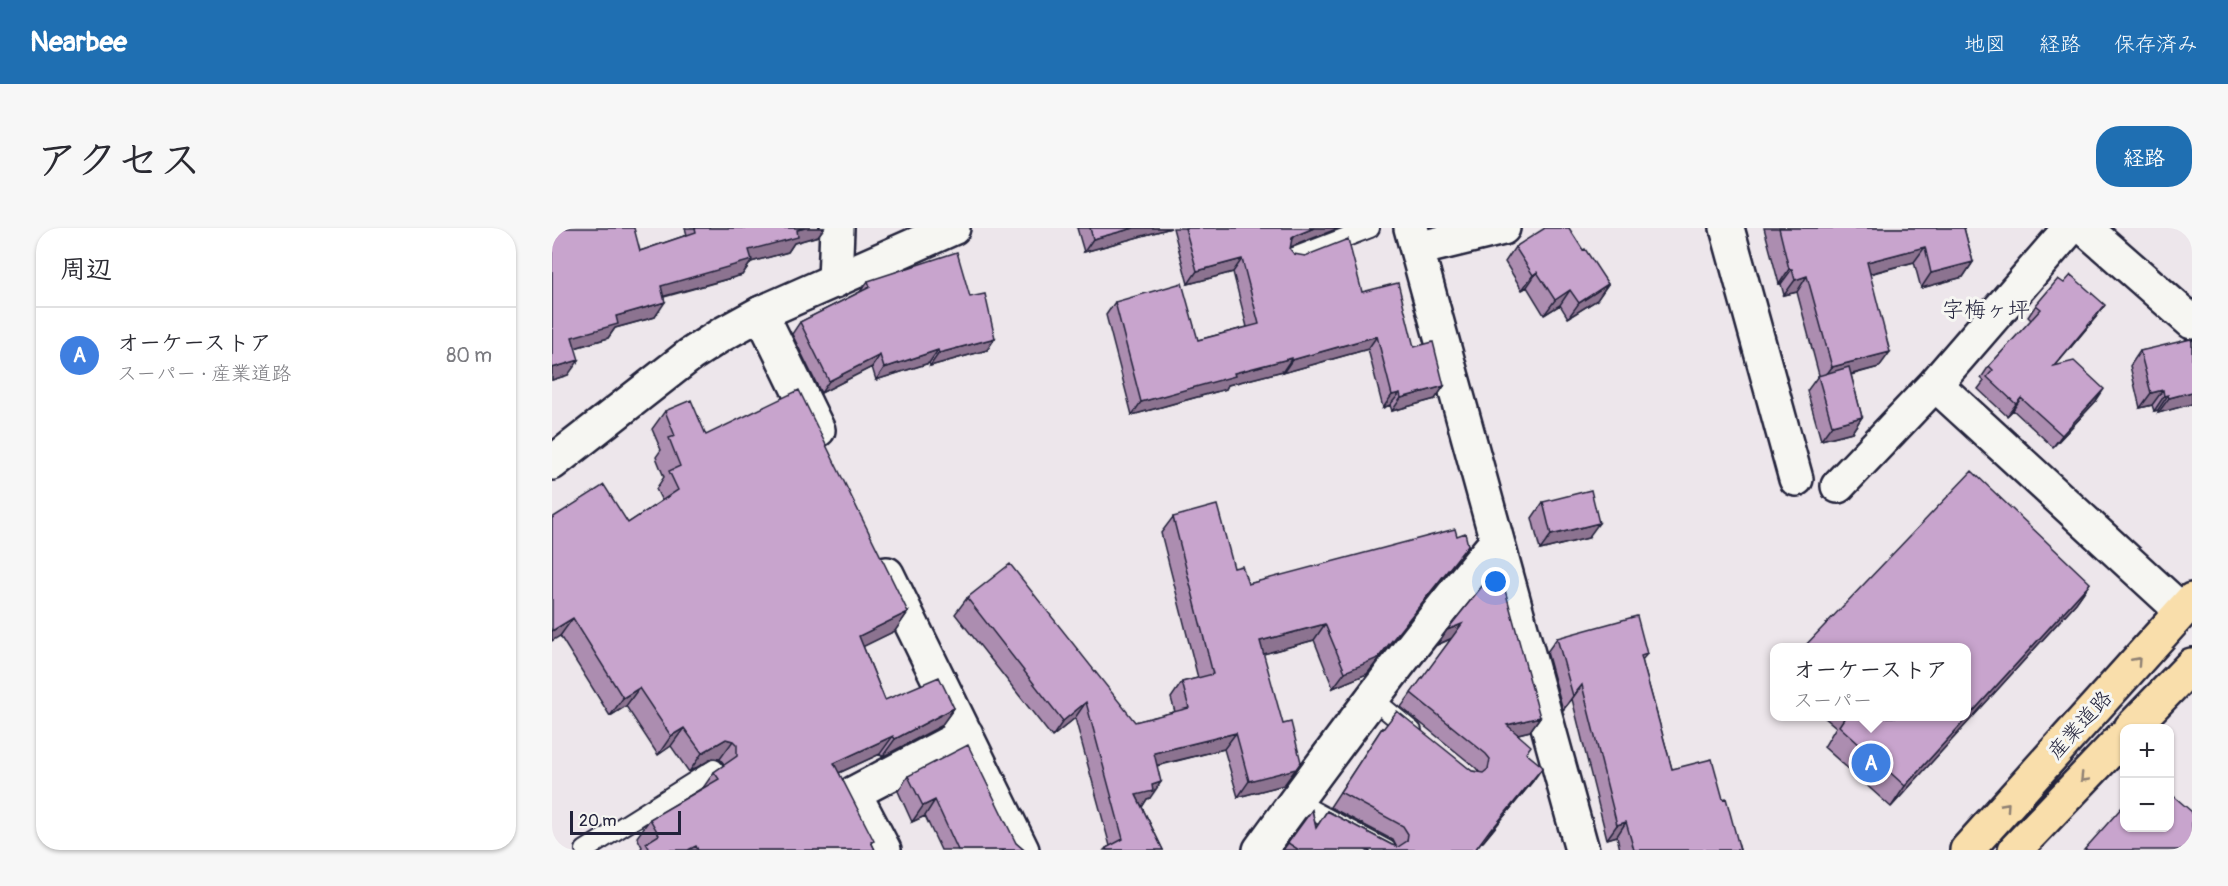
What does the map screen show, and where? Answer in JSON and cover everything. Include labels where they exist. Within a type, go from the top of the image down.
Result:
[{"type":"main road","name":"産業道路","points":[[1967,850],[2187,605]]},
{"type":"main road","name":"産業道路","points":[[2136,724],[2192,665]]},
{"type":"main road","name":"産業道路","points":[[2015,850],[2120,740]]},
{"type":"street","points":[[835,281],[837,228]]},
{"type":"street","points":[[552,463],[690,355],[761,313],[953,228]]},
{"type":"street","points":[[1503,228],[1414,239],[1582,850]]},
{"type":"street","points":[[1727,228],[1796,479]]},
{"type":"street","points":[[1838,486],[1935,384],[2070,228]]},
{"type":"street","points":[[2085,228],[2192,322]]},
{"type":"street","points":[[761,313],[832,460]]},
{"type":"street","points":[[1935,384],[2187,605]]},
{"type":"street","points":[[1260,850],[1373,699],[1497,541]]},
{"type":"street","points":[[873,545],[1022,850]]},
{"type":"street","points":[[884,850],[854,793],[966,734]]},
{"type":"lane","points":[[1292,258],[1370,228]]},
{"type":"lane","points":[[1373,699],[1425,742]]},
{"type":"lane","points":[[585,850],[714,769]]},
{"type":"lane","points":[[1295,801],[1387,850]]},
{"type":"building","points":[[552,228],[634,228],[640,251],[696,232],[695,228],[805,228],[797,230],[798,237],[749,250],[752,260],[661,286],[665,302],[616,316],[618,324],[572,337],[579,360],[552,368]]},
{"type":"building","points":[[1090,228],[1134,228],[1093,239]]},
{"type":"building","points":[[1185,228],[1314,228],[1292,238],[1290,249],[1294,254],[1305,256],[1348,239],[1362,292],[1398,283],[1414,347],[1433,342],[1444,386],[1401,398],[1400,393],[1392,395],[1377,336],[1292,360],[1292,358],[1234,373],[1235,376],[1141,402],[1115,302],[1182,283],[1198,340],[1259,324],[1242,259],[1197,271]]},
{"type":"building","points":[[1545,228],[1569,228],[1608,284],[1579,303],[1570,290],[1555,300],[1537,272],[1533,275],[1515,247]]},
{"type":"building","points":[[1779,228],[1964,228],[1973,262],[1931,273],[1925,247],[1867,262],[1890,352],[1832,367],[1807,276],[1795,280],[1792,269],[1789,269]]},
{"type":"building","points":[[957,252],[970,297],[985,294],[995,338],[939,353],[938,350],[884,368],[880,355],[829,381],[800,322],[870,287],[868,281]]},
{"type":"building","points":[[2071,275],[2105,305],[2054,366],[2074,361],[2104,389],[2062,435],[2021,398],[2016,404],[1987,377],[1993,370],[1989,366],[2041,309],[2036,305],[2058,279],[2064,283]]},
{"type":"building","points":[[2191,339],[2192,392],[2169,398],[2168,395],[2164,396],[2163,390],[2151,393],[2140,351]]},
{"type":"building","points":[[1849,367],[1862,417],[1832,425],[1818,376]]},
{"type":"building","points":[[799,390],[908,612],[859,636],[885,700],[939,677],[954,708],[895,739],[893,736],[834,763],[874,841],[871,842],[875,850],[698,850],[696,846],[688,850],[650,850],[646,843],[659,835],[650,819],[719,779],[714,772],[737,756],[737,745],[726,739],[702,753],[684,728],[671,736],[639,688],[623,698],[573,618],[552,631],[552,518],[604,485],[628,523],[678,490],[669,471],[680,466],[669,438],[675,436],[665,411],[691,400],[706,435]]},
{"type":"building","points":[[1972,471],[2090,583],[1971,714],[1971,643],[1808,643]]},
{"type":"building","points":[[1591,490],[1599,523],[1551,535],[1543,502]]},
{"type":"building","points":[[1217,505],[1234,568],[1242,566],[1248,584],[1455,529],[1457,536],[1465,533],[1468,545],[1378,658],[1345,672],[1325,624],[1260,641],[1283,724],[1291,722],[1301,762],[1296,769],[1249,781],[1236,733],[1154,753],[1161,782],[1152,785],[1153,791],[1136,795],[1163,850],[1107,850],[1106,848],[1123,839],[1086,702],[1063,721],[967,598],[1010,564],[1135,722],[1189,708],[1182,682],[1213,674],[1173,517]]},
{"type":"building","points":[[1500,572],[1540,717],[1507,725],[1531,746],[1526,753],[1543,767],[1475,850],[1299,850],[1288,843],[1312,810],[1316,828],[1327,811],[1392,845],[1398,847],[1407,841],[1408,834],[1403,826],[1340,792],[1382,728],[1397,711],[1472,771],[1483,773],[1488,769],[1490,759],[1486,754],[1411,693],[1462,624],[1447,630],[1491,575]]},
{"type":"building","points":[[1637,616],[1647,654],[1641,656],[1672,769],[1712,759],[1723,799],[1726,798],[1740,850],[1634,850],[1626,822],[1617,825],[1582,685],[1573,696],[1557,638]]},
{"type":"building","points":[[1842,721],[1964,721],[1905,786],[1839,726]]},
{"type":"building","points":[[968,745],[1016,843],[1024,850],[958,850],[935,800],[923,806],[908,776]]},
{"type":"building","points":[[2174,796],[2192,812],[2192,850],[2084,850],[2120,810],[2120,832],[2174,832]]},
{"type":"place","name":"オーケーストア","points":[[1871,763]]},
{"type":"district","name":"字梅ヶ坪","points":[[1986,310]]}]
